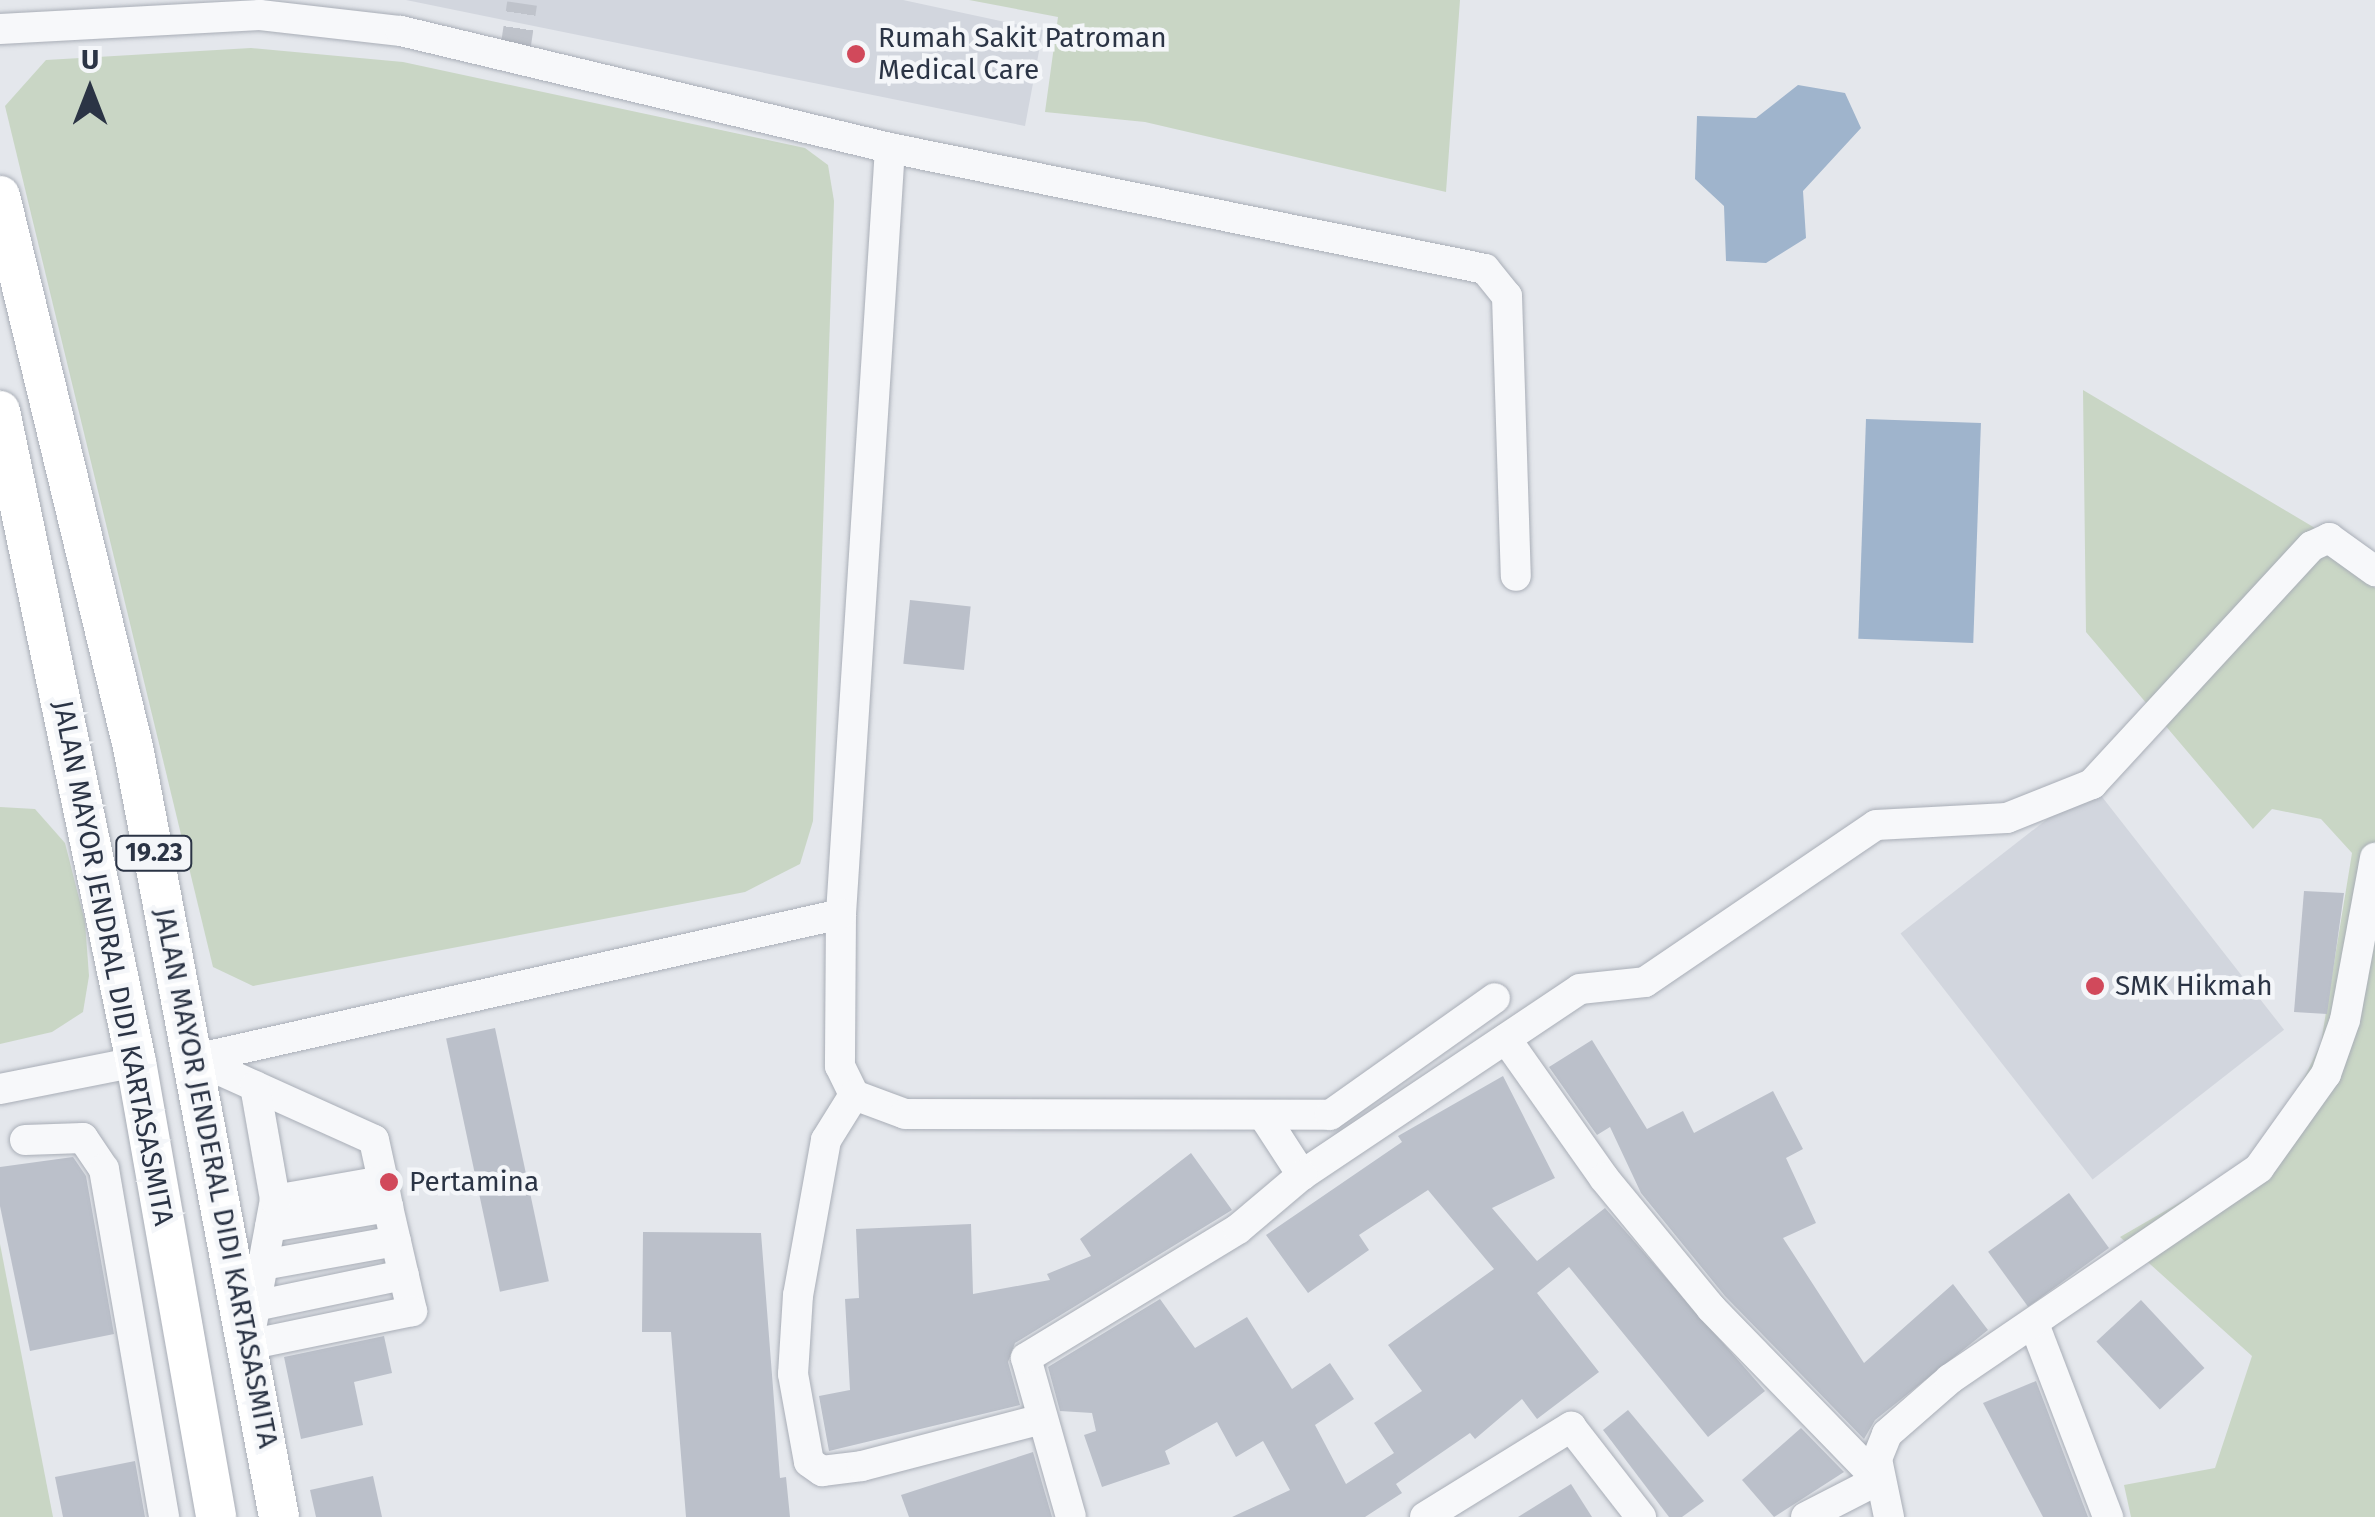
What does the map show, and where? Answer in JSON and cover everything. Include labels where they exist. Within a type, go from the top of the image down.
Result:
[{"type":"main road","name":"JALAN MAYOR JENDERAL DIDI KARTASASMITA","points":[[0,196],[133,747],[252,1325],[279,1517]]},
{"type":"main road","name":"JALAN MAYOR JENDRAL DIDI KARTASASMITA","points":[[0,411],[136,1062],[216,1517]]},
{"type":"street","points":[[0,28],[260,15],[401,31],[890,148],[1485,270],[1506,296],[1516,576]]},
{"type":"street","points":[[890,148],[841,914],[840,1066],[854,1095],[905,1114],[1330,1115],[1495,998]]},
{"type":"street","points":[[1071,1517],[1025,1364],[1031,1353],[1154,1285],[1302,1175],[1580,989],[1645,982],[1876,824],[2007,818],[2092,784],[2312,546],[2329,538],[2375,570]]},
{"type":"street","points":[[1878,1480],[1888,1434],[1950,1379],[2260,1168],[2326,1074],[2345,1020],[2375,858]]},
{"type":"street","points":[[195,1059],[841,914]]},
{"type":"street","points":[[1506,1040],[1604,1178],[1711,1308],[1878,1480],[1889,1517]]},
{"type":"street","points":[[195,1059],[255,1086],[374,1140],[412,1311],[252,1325],[273,1214],[255,1086]]},
{"type":"street","points":[[0,1089],[136,1062]]},
{"type":"street","points":[[854,1095],[826,1140],[798,1296],[793,1374],[809,1462],[822,1470],[862,1466],[1042,1420]]},
{"type":"street","points":[[1264,1115],[1302,1175]]},
{"type":"street","points":[[25,1140],[83,1138],[104,1169],[164,1517]]},
{"type":"street","points":[[273,1214],[386,1194]]},
{"type":"street","points":[[264,1265],[396,1241]]},
{"type":"street","points":[[2034,1324],[2108,1517]]},
{"type":"street","points":[[1424,1517],[1571,1427],[1640,1517]]},
{"type":"street","points":[[150,1443],[202,1433]]},
{"type":"street","points":[[1806,1517],[1878,1480]]},
{"type":"shaded area","name":"Rumah Sakit Patroman Medical Care","points":[[406,0],[903,0],[1043,30],[1025,126]]},
{"type":"shaded area","name":"SMK Hikmah","points":[[2092,784],[2284,1030],[2093,1179],[1901,934]]},
{"type":"green space","points":[[969,0],[1460,0],[1446,192],[1145,122],[1045,112],[1058,17]]},
{"type":"green space","points":[[251,48],[403,62],[805,148],[828,165],[834,201],[813,821],[800,864],[745,892],[253,986],[213,967],[5,106],[46,60]]},
{"type":"green space","points":[[2083,390],[2320,531],[2329,550],[2375,588],[2375,1517],[2131,1517],[2124,1485],[2215,1468],[2252,1356],[2120,1237],[2269,1151],[2321,1043],[2352,853],[2321,819],[2272,809],[2253,829],[2086,632]]},
{"type":"green space","points":[[0,807],[35,809],[65,843],[85,922],[89,976],[83,1012],[52,1032],[0,1044]]},
{"type":"green space","points":[[0,1244],[53,1517],[0,1517]]},
{"type":"water","points":[[1798,85],[1845,93],[1861,128],[1803,191],[1806,238],[1766,263],[1726,261],[1724,206],[1695,179],[1697,116],[1756,118]]},
{"type":"water","points":[[1866,419],[1981,423],[1973,643],[1858,639]]},
{"type":"building","points":[[910,600],[971,606],[964,670],[903,664]]},
{"type":"building","points":[[2304,891],[2344,893],[2327,1014],[2294,1012]]},
{"type":"building","points":[[495,1028],[549,1281],[500,1292],[446,1038]]},
{"type":"building","points":[[1592,1040],[1647,1129],[1683,1111],[1694,1133],[1773,1091],[1803,1149],[1786,1158],[1816,1223],[1783,1238],[1864,1363],[1953,1284],[1988,1330],[1875,1420],[1864,1439],[1725,1296],[1641,1193],[1610,1127],[1597,1135],[1549,1067]]},
{"type":"building","points":[[1503,1076],[1555,1178],[1492,1208],[1537,1261],[1605,1208],[1765,1391],[1708,1437],[1569,1267],[1537,1293],[1599,1372],[1537,1419],[1522,1399],[1475,1439],[1470,1433],[1396,1484],[1402,1493],[1365,1517],[1232,1517],[1290,1490],[1263,1441],[1236,1457],[1217,1422],[1165,1451],[1170,1464],[1102,1487],[1084,1435],[1096,1431],[1092,1413],[1060,1411],[1048,1367],[1160,1299],[1195,1348],[1247,1317],[1292,1389],[1330,1363],[1354,1399],[1315,1425],[1346,1484],[1394,1453],[1374,1423],[1422,1391],[1388,1345],[1494,1269],[1428,1190],[1359,1235],[1369,1250],[1308,1293],[1266,1235],[1402,1142],[1398,1136]]},
{"type":"building","points":[[1191,1153],[1232,1210],[1015,1343],[1008,1362],[1020,1405],[829,1451],[819,1396],[850,1390],[845,1299],[859,1298],[856,1229],[971,1224],[973,1294],[1050,1280],[1047,1274],[1091,1256],[1080,1239]]},
{"type":"building","points":[[73,1157],[86,1176],[114,1334],[30,1351],[0,1206],[0,1167]]},
{"type":"building","points":[[2069,1193],[2109,1248],[2028,1307],[1988,1252]]},
{"type":"building","points":[[643,1232],[761,1233],[780,1478],[786,1477],[790,1517],[686,1517],[671,1332],[642,1332]]},
{"type":"building","points":[[2141,1300],[2204,1368],[2160,1410],[2096,1342]]},
{"type":"building","points":[[384,1336],[392,1373],[354,1382],[363,1425],[301,1439],[284,1357]]},
{"type":"building","points":[[2036,1381],[2088,1517],[2043,1517],[1983,1403]]},
{"type":"building","points":[[1628,1410],[1704,1501],[1682,1517],[1669,1517],[1603,1430]]},
{"type":"building","points":[[1801,1428],[1844,1472],[1774,1517],[1742,1480]]},
{"type":"building","points":[[1033,1452],[1052,1517],[909,1517],[901,1495]]},
{"type":"building","points":[[135,1461],[145,1517],[63,1517],[55,1477]]},
{"type":"building","points":[[373,1476],[382,1517],[316,1517],[310,1490]]},
{"type":"building","points":[[1571,1484],[1592,1517],[1518,1517]]},
{"type":"tunnel","points":[[514,58],[522,4]]},
{"type":"place","name":"Rumah Sakit Patroman Medical Care","points":[[856,54]]},
{"type":"place","name":"SMK Hikmah","points":[[2095,986]]},
{"type":"place","name":"Pertamina","points":[[389,1182]]}]
